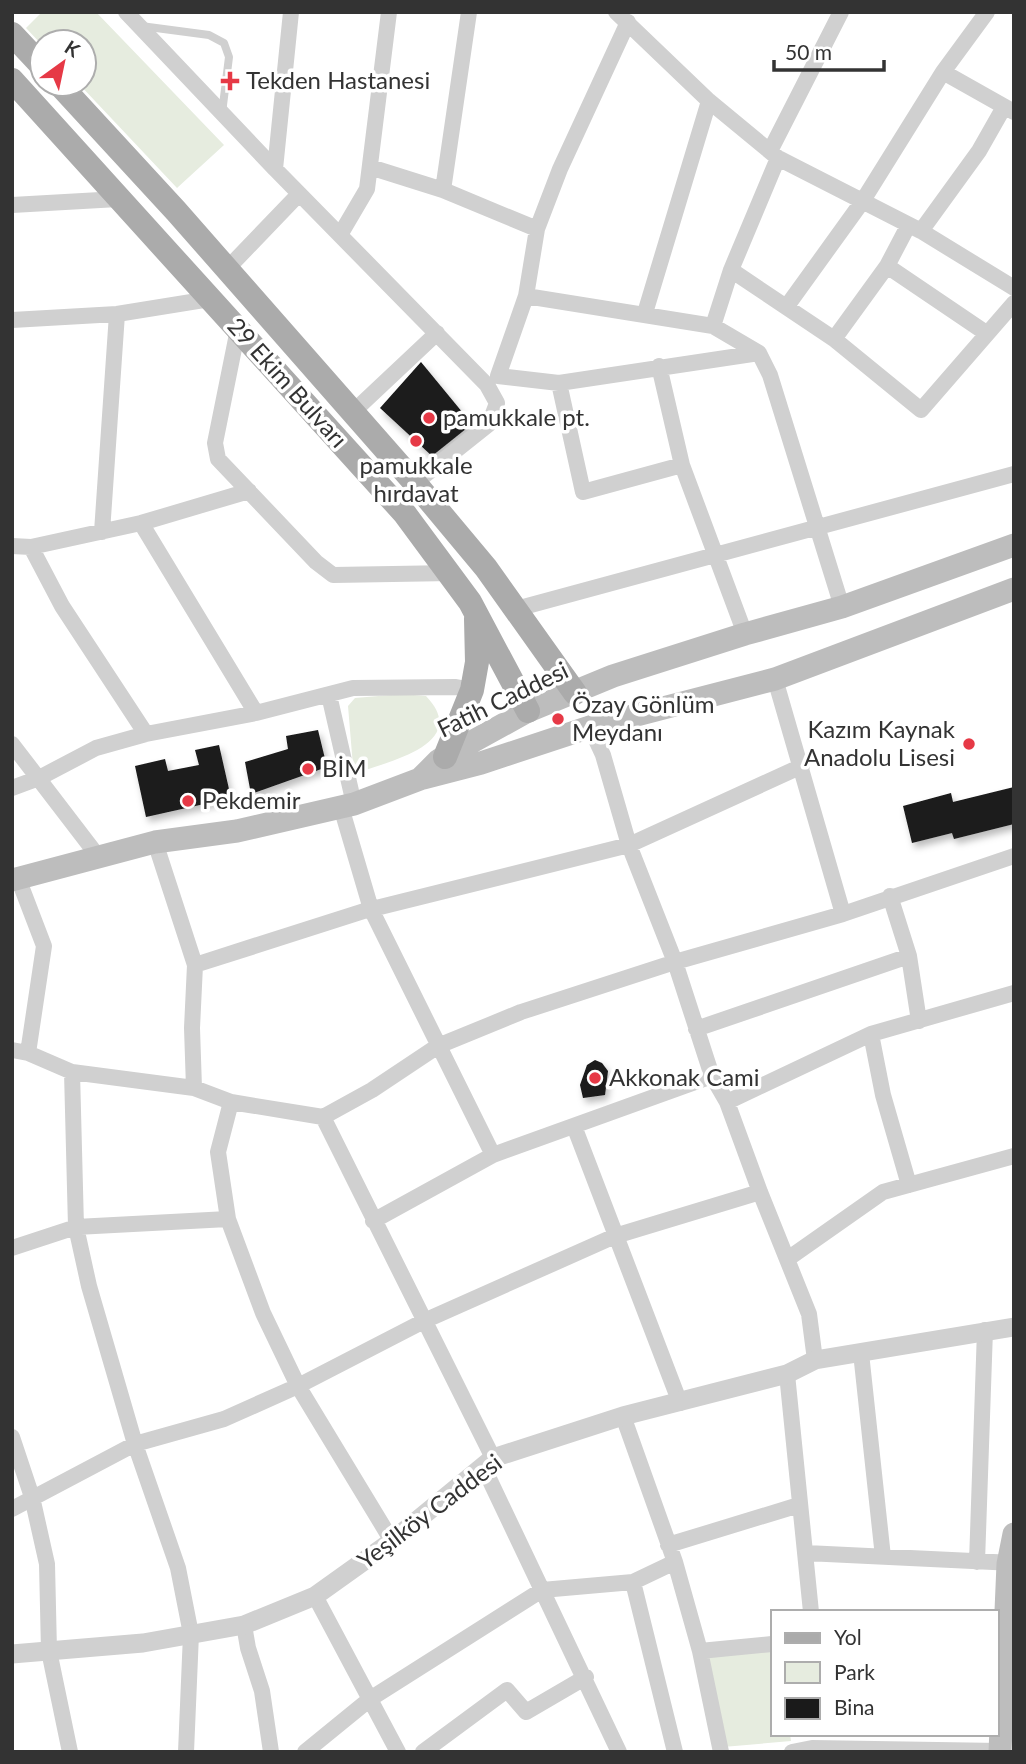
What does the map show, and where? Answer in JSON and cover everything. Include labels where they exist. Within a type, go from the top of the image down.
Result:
[{"type":"main road","points":[[12,34],[28,51]]},
{"type":"main road","name":"29 Ekim Bulvarı","points":[[12,80],[405,514],[452,573],[528,711]]},
{"type":"main road","name":"29 Ekim Bulvarı","points":[[72,98],[227,269],[415,483],[486,568],[575,693]]},
{"type":"main road","name":"Fatih Caddesi","points":[[15,879],[97,855],[155,842],[237,831],[348,805],[420,779],[444,757],[528,711],[612,676],[842,607],[1014,545]]},
{"type":"main road","points":[[420,779],[481,763],[590,727],[775,678],[1014,589]]},
{"type":"main road","points":[[444,757],[472,690],[477,662],[476,614]]},
{"type":"main road","points":[[575,693],[590,727]]},
{"type":"main road","points":[[528,711],[543,741]]},
{"type":"main road","points":[[1000,1751],[1000,1641],[1014,1534]]},
{"type":"street","points":[[126,12],[299,194],[437,333],[492,380],[559,383],[759,353]]},
{"type":"street","points":[[275,169],[291,12]]},
{"type":"street","points":[[340,235],[367,189],[389,12]]},
{"type":"street","points":[[443,190],[469,12]]},
{"type":"street","points":[[713,326],[774,154],[841,12]]},
{"type":"street","points":[[787,306],[862,202],[943,72],[987,12]]},
{"type":"street","points":[[415,483],[494,417],[497,403],[492,380],[526,296],[537,229],[622,17],[709,102],[774,154],[915,229],[1014,288]]},
{"type":"street","points":[[834,340],[915,229],[1009,110],[943,72]]},
{"type":"street","points":[[645,313],[709,102]]},
{"type":"street","points":[[370,167],[443,190],[537,229]]},
{"type":"street","points":[[227,269],[299,194]]},
{"type":"street","points":[[12,205],[118,199]]},
{"type":"street","points":[[887,266],[986,333]]},
{"type":"street","points":[[731,270],[834,340],[921,410],[1014,303]]},
{"type":"street","points":[[526,296],[713,326],[759,353],[770,374],[842,607]]},
{"type":"street","points":[[12,320],[117,314],[211,299]]},
{"type":"street","points":[[102,532],[117,314]]},
{"type":"street","points":[[238,329],[215,443],[218,459],[316,562],[333,575],[452,573]]},
{"type":"street","points":[[353,412],[437,333]]},
{"type":"street","points":[[659,366],[682,465],[745,634]]},
{"type":"street","points":[[559,383],[583,492],[682,465]]},
{"type":"street","points":[[516,609],[819,530],[1014,474]]},
{"type":"street","points":[[12,546],[31,547],[141,523],[249,491]]},
{"type":"street","points":[[141,523],[256,713]]},
{"type":"street","points":[[31,547],[62,606],[146,734]]},
{"type":"street","points":[[775,678],[843,914]]},
{"type":"street","points":[[12,788],[39,778],[96,748],[146,734],[256,713],[353,688],[456,687],[472,690]]},
{"type":"street","points":[[329,695],[348,805],[371,909],[493,1155]]},
{"type":"street","points":[[590,727],[603,755],[629,845],[675,962],[712,1076],[727,1102],[809,1314],[815,1360]]},
{"type":"street","points":[[12,744],[97,855]]},
{"type":"street","points":[[195,965],[371,909],[629,845],[802,766]]},
{"type":"street","points":[[155,842],[195,965],[192,1028],[194,1088]]},
{"type":"street","points":[[15,879],[44,946],[20,1051],[72,1072],[194,1088],[231,1102],[323,1117],[372,1090],[438,1045],[521,1012],[675,962],[843,914],[1014,856]]},
{"type":"street","points":[[890,896],[909,956],[919,1021]]},
{"type":"street","points":[[696,1029],[909,956]]},
{"type":"street","points":[[727,1102],[871,1034],[1014,993]]},
{"type":"street","points":[[871,1034],[883,1095],[909,1185]]},
{"type":"street","points":[[72,1072],[76,1227],[89,1286],[135,1444],[178,1568],[191,1634],[186,1752]]},
{"type":"street","points":[[373,1221],[493,1155],[712,1076]]},
{"type":"street","points":[[231,1102],[218,1152],[228,1219],[263,1312],[298,1386],[392,1541]]},
{"type":"street","points":[[323,1117],[424,1321],[542,1590],[586,1677],[619,1752]]},
{"type":"street","points":[[574,1126],[680,1403]]},
{"type":"street","points":[[789,1258],[883,1192],[1014,1156]]},
{"type":"street","points":[[12,1509],[135,1444],[224,1419],[298,1386],[424,1321],[615,1236],[760,1192]]},
{"type":"street","points":[[12,1248],[76,1227],[228,1219]]},
{"type":"street","name":"Yeşilköy Caddesi","points":[[12,1654],[143,1643],[244,1625],[315,1596],[392,1541],[488,1462],[623,1416],[787,1374],[815,1360],[1014,1326]]},
{"type":"street","points":[[977,1562],[985,1330]]},
{"type":"street","points":[[861,1353],[883,1557]]},
{"type":"street","points":[[787,1374],[811,1610]]},
{"type":"street","points":[[623,1416],[676,1562],[700,1651],[721,1752]]},
{"type":"street","points":[[12,1437],[32,1497],[47,1564],[49,1651],[70,1752]]},
{"type":"street","points":[[668,1545],[799,1504]]},
{"type":"street","points":[[806,1553],[1011,1563]]},
{"type":"street","points":[[305,1752],[370,1699],[542,1590],[633,1582],[676,1562]]},
{"type":"street","points":[[633,1582],[675,1752]]},
{"type":"street","points":[[315,1596],[398,1752]]},
{"type":"street","points":[[244,1625],[248,1648],[262,1691],[271,1752]]},
{"type":"street","points":[[700,1651],[771,1644]]},
{"type":"street","points":[[429,1750],[507,1690],[526,1712],[586,1677]]},
{"type":"street","points":[[792,1752],[812,1745],[890,1751],[1000,1751]]},
{"type":"lane","points":[[139,25],[209,35],[222,41],[229,57],[222,113]]},
{"type":"green space","points":[[42,12],[96,12],[224,145],[177,188],[92,98],[98,98],[98,28],[28,28],[28,30],[26,28]]},
{"type":"green space","points":[[402,694],[426,696],[437,712],[439,726],[433,737],[422,747],[391,762],[360,772],[353,766],[348,706],[355,698]]},
{"type":"green space","points":[[771,1647],[771,1736],[790,1736],[791,1741],[723,1747],[703,1655]]},
{"type":"building","name":"pamukkale pt.","points":[[421,362],[472,424],[432,456],[380,408]]},
{"type":"building","points":[[318,730],[327,767],[251,794],[245,762],[288,749],[286,736]]},
{"type":"building","points":[[219,745],[231,798],[146,817],[135,766],[165,759],[168,771],[199,765],[195,750]]},
{"type":"building","points":[[1014,787],[1014,824],[954,839],[952,833],[912,843],[903,806],[951,793],[953,802]]},
{"type":"building","name":"Akkonak Cami","points":[[595,1060],[602,1063],[608,1071],[605,1095],[583,1098],[580,1085],[587,1065]]},
{"type":"place","name":"Tekden Hastanesi","points":[[230,81]]},
{"type":"place","name":"pamukkale pt.","points":[[429,418]]},
{"type":"place","name":"pamukkale hırdavat","points":[[416,441]]},
{"type":"place","name":"Özay Gönlüm Meydanı","points":[[558,719]]},
{"type":"place","name":"Kazım Kaynak Anadolu Lisesi","points":[[969,744]]},
{"type":"place","name":"BİM","points":[[308,769]]},
{"type":"place","name":"Pekdemir","points":[[188,801]]},
{"type":"place","name":"Akkonak Cami","points":[[595,1078]]}]
